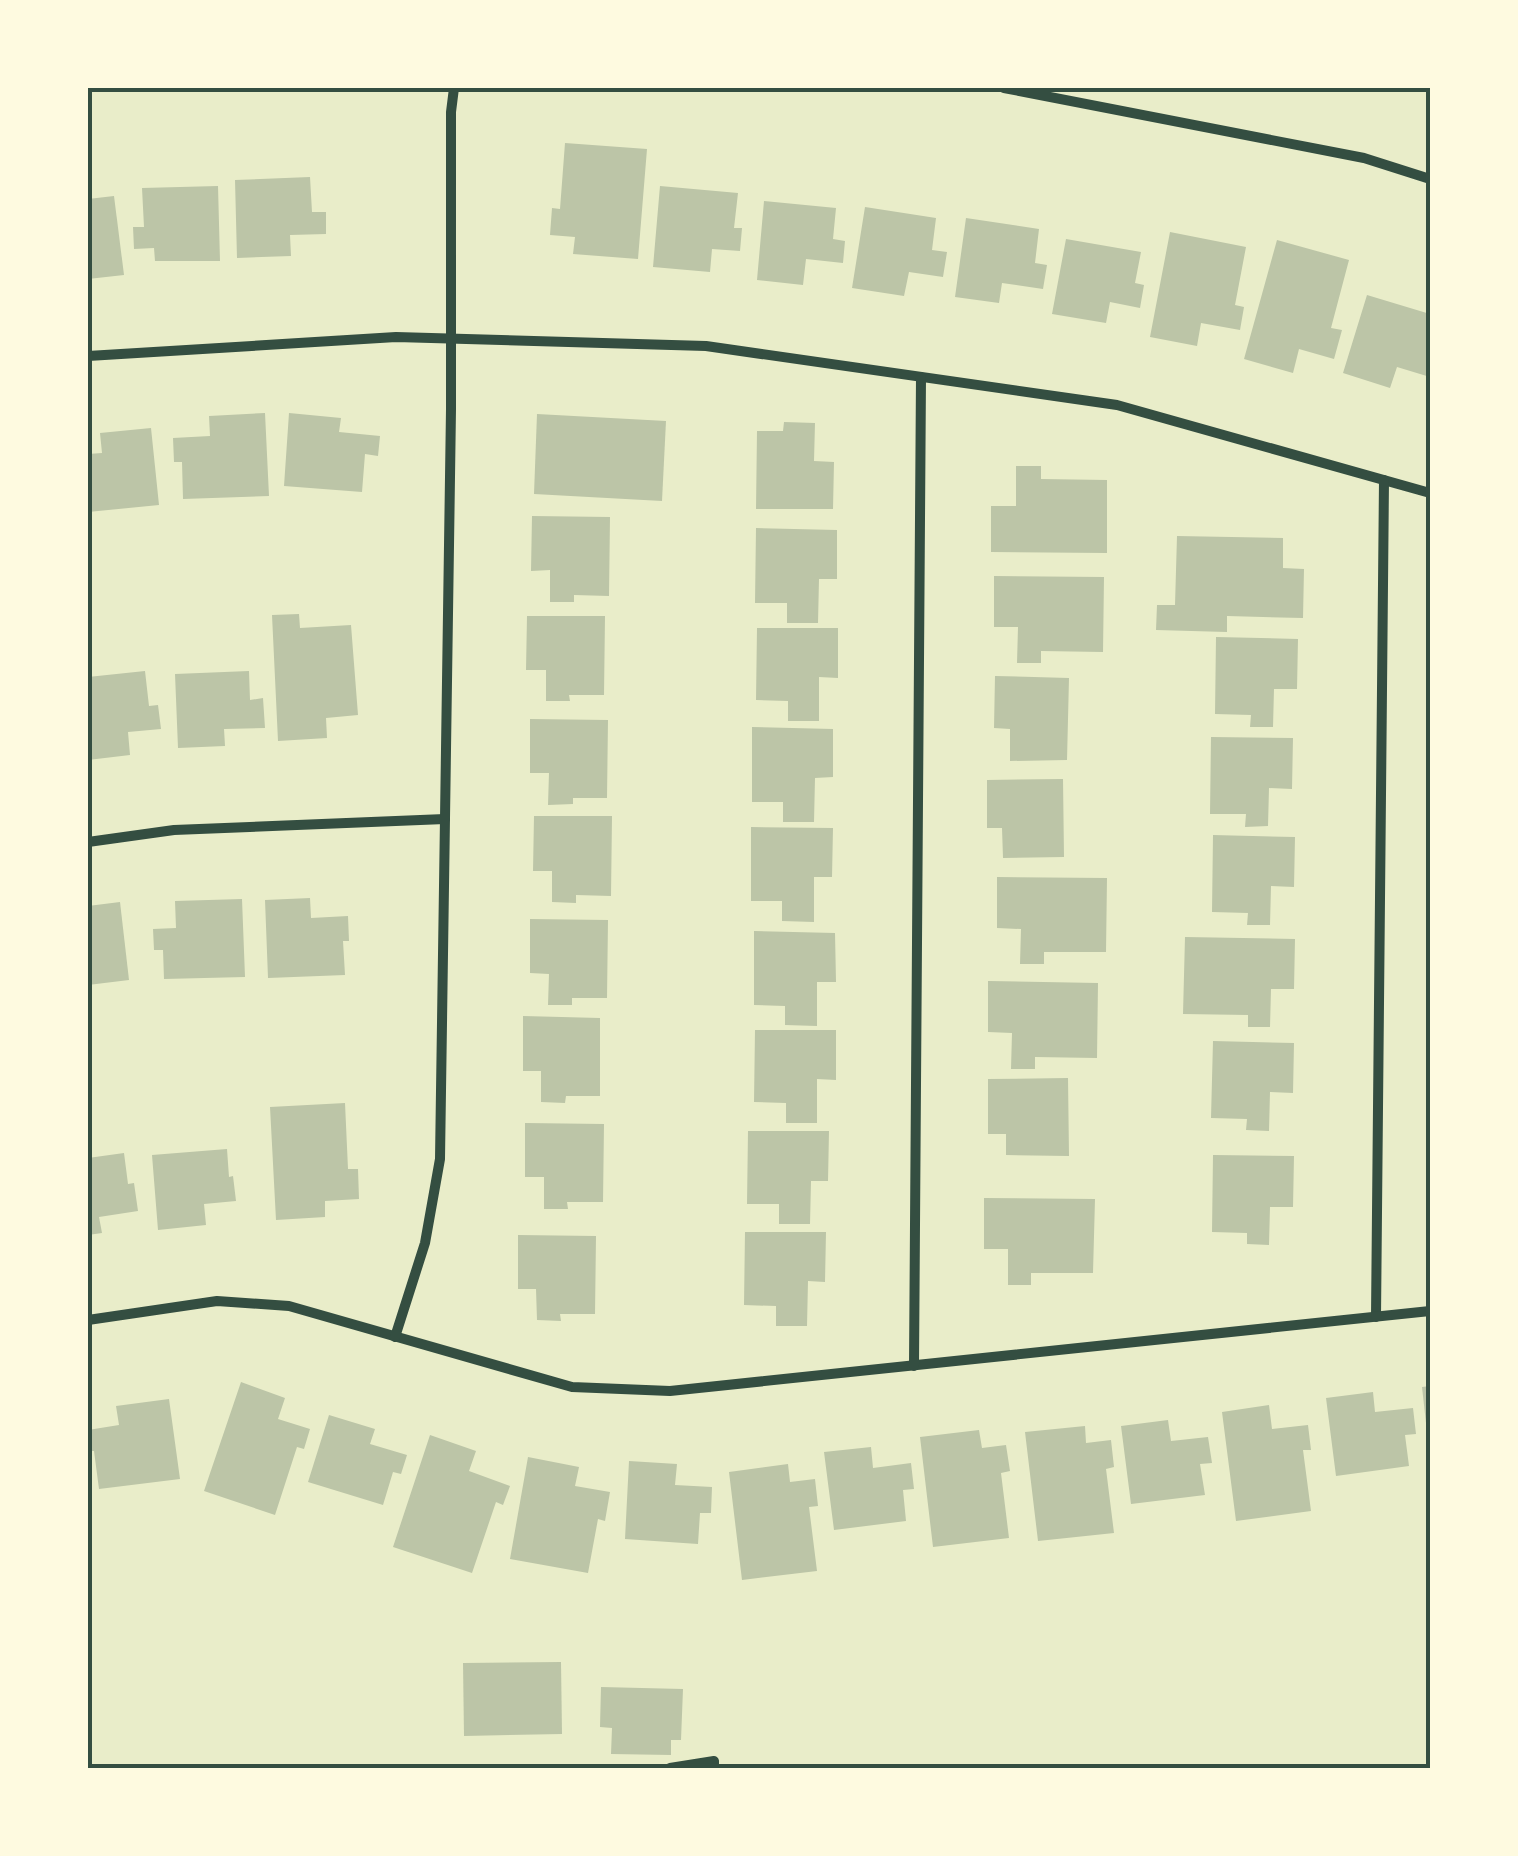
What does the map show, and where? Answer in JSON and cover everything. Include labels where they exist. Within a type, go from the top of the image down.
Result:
[{"type":"street","points":[[395,1337],[424,1243],[440,1159],[454,88]]},
{"type":"street","points":[[1004,88],[1364,158],[1430,179]]},
{"type":"street","points":[[88,356],[396,337],[706,346],[1117,405],[1430,493]]},
{"type":"street","points":[[914,1366],[921,376]]},
{"type":"street","points":[[1376,1317],[1384,480]]},
{"type":"street","points":[[88,842],[174,830],[446,818]]},
{"type":"street","points":[[88,1320],[217,1301],[289,1306],[572,1387],[670,1392],[1430,1311]]},
{"type":"street","points":[[670,1768],[714,1762],[714,1768]]},
{"type":"building","points":[[565,143],[647,149],[638,259],[573,254],[575,237],[550,235],[552,208],[560,209]]},
{"type":"building","points":[[310,177],[312,212],[326,212],[326,234],[290,235],[291,256],[237,258],[235,180]]},
{"type":"building","points":[[218,186],[220,261],[155,261],[154,248],[134,249],[133,227],[144,227],[142,188]]},
{"type":"building","points":[[660,186],[738,193],[734,228],[742,228],[740,251],[712,249],[710,272],[653,267]]},
{"type":"building","points":[[114,196],[124,275],[88,279],[88,199]]},
{"type":"building","points":[[764,201],[836,208],[833,239],[845,241],[843,263],[806,259],[803,285],[757,280]]},
{"type":"building","points":[[865,207],[936,218],[932,250],[947,252],[943,277],[909,272],[904,296],[852,288]]},
{"type":"building","points":[[966,218],[1039,229],[1035,263],[1047,265],[1043,289],[1002,283],[999,303],[955,297]]},
{"type":"building","points":[[1170,232],[1246,247],[1235,305],[1244,307],[1240,330],[1201,323],[1197,346],[1150,337]]},
{"type":"building","points":[[1066,239],[1141,252],[1135,283],[1144,285],[1140,308],[1110,302],[1106,323],[1052,314]]},
{"type":"building","points":[[1277,240],[1349,260],[1331,328],[1342,330],[1334,359],[1299,349],[1293,373],[1244,359]]},
{"type":"building","points":[[1367,295],[1430,314],[1430,377],[1397,367],[1390,388],[1343,373]]},
{"type":"building","points":[[265,413],[269,496],[183,499],[182,462],[174,462],[173,438],[210,436],[209,416]]},
{"type":"building","points":[[289,413],[341,418],[339,432],[380,436],[378,456],[365,454],[362,492],[284,486]]},
{"type":"building","points":[[537,414],[666,421],[662,501],[534,494]]},
{"type":"building","points":[[784,422],[815,423],[814,461],[834,462],[833,509],[756,509],[757,431],[783,431]]},
{"type":"building","points":[[151,428],[159,505],[88,512],[88,454],[102,453],[100,433]]},
{"type":"building","points":[[1016,466],[1041,466],[1041,479],[1107,480],[1107,553],[991,552],[991,506],[1016,506]]},
{"type":"building","points":[[532,516],[610,517],[609,596],[574,595],[574,602],[550,602],[550,570],[531,571]]},
{"type":"building","points":[[756,528],[837,530],[837,579],[819,579],[818,623],[787,623],[787,603],[755,603]]},
{"type":"building","points":[[1177,536],[1283,538],[1283,568],[1304,569],[1303,618],[1227,616],[1227,632],[1156,630],[1157,605],[1175,605]]},
{"type":"building","points":[[994,576],[1104,577],[1103,652],[1041,651],[1041,663],[1017,663],[1018,627],[994,627]]},
{"type":"building","points":[[299,614],[300,628],[351,625],[358,715],[326,718],[327,738],[278,741],[272,615]]},
{"type":"building","points":[[527,616],[605,616],[604,695],[569,695],[570,701],[546,701],[546,670],[526,670]]},
{"type":"building","points":[[757,628],[838,628],[838,678],[819,677],[819,721],[788,721],[788,701],[756,700]]},
{"type":"building","points":[[1216,637],[1298,639],[1297,689],[1274,689],[1273,727],[1250,727],[1251,715],[1215,714]]},
{"type":"building","points":[[145,671],[149,706],[158,705],[161,729],[128,732],[130,755],[88,760],[88,677]]},
{"type":"building","points":[[249,671],[250,700],[263,698],[265,728],[224,729],[225,746],[178,748],[175,674]]},
{"type":"building","points":[[995,676],[1069,678],[1067,760],[1010,761],[1010,729],[994,728]]},
{"type":"building","points":[[530,719],[608,720],[607,798],[573,798],[573,804],[548,805],[549,773],[530,773]]},
{"type":"building","points":[[752,727],[833,729],[833,777],[815,778],[814,822],[783,822],[783,802],[752,802]]},
{"type":"building","points":[[1211,737],[1293,738],[1292,789],[1269,788],[1268,826],[1245,827],[1246,814],[1210,814]]},
{"type":"building","points":[[1063,779],[1064,857],[1003,858],[1002,828],[987,828],[987,780]]},
{"type":"building","points":[[534,816],[612,816],[611,896],[576,895],[576,903],[552,902],[552,871],[533,871]]},
{"type":"building","points":[[751,827],[833,828],[832,877],[814,877],[814,922],[782,921],[782,901],[751,901]]},
{"type":"building","points":[[1213,835],[1295,837],[1294,887],[1271,886],[1270,925],[1247,925],[1248,913],[1212,912]]},
{"type":"building","points":[[997,877],[1107,878],[1106,952],[1044,952],[1044,964],[1020,964],[1021,929],[997,928]]},
{"type":"building","points":[[310,898],[311,918],[348,916],[349,941],[343,941],[345,975],[268,978],[265,900]]},
{"type":"building","points":[[242,899],[245,977],[164,979],[163,950],[154,950],[153,929],[176,928],[175,901]]},
{"type":"building","points":[[120,902],[129,980],[88,985],[88,906]]},
{"type":"building","points":[[530,919],[608,920],[607,998],[572,998],[572,1005],[548,1005],[549,974],[530,973]]},
{"type":"building","points":[[754,931],[835,933],[836,982],[817,982],[817,1026],[785,1025],[785,1006],[754,1005]]},
{"type":"building","points":[[1185,937],[1295,939],[1294,989],[1271,989],[1270,1027],[1248,1027],[1248,1015],[1183,1014]]},
{"type":"building","points":[[988,981],[1098,983],[1097,1058],[1035,1057],[1035,1069],[1011,1069],[1012,1033],[988,1032]]},
{"type":"building","points":[[523,1016],[600,1018],[600,1096],[566,1096],[565,1103],[541,1102],[541,1071],[523,1071]]},
{"type":"building","points":[[755,1030],[836,1030],[836,1080],[817,1079],[817,1123],[786,1123],[786,1103],[754,1102]]},
{"type":"building","points":[[1213,1041],[1294,1043],[1293,1093],[1270,1092],[1269,1131],[1246,1130],[1247,1119],[1211,1118]]},
{"type":"building","points":[[1068,1078],[1069,1156],[1006,1155],[1006,1134],[988,1134],[988,1079]]},
{"type":"building","points":[[345,1103],[348,1169],[358,1169],[359,1199],[325,1201],[325,1217],[276,1220],[270,1107]]},
{"type":"building","points":[[525,1123],[604,1124],[603,1202],[567,1202],[568,1209],[544,1209],[544,1177],[525,1177]]},
{"type":"building","points":[[748,1131],[829,1131],[828,1181],[811,1181],[810,1224],[779,1224],[779,1204],[747,1204]]},
{"type":"building","points":[[227,1149],[236,1201],[204,1204],[206,1225],[158,1230],[152,1155]]},
{"type":"building","points":[[124,1153],[128,1184],[134,1183],[138,1211],[99,1217],[102,1233],[88,1235],[88,1158]]},
{"type":"building","points":[[1213,1155],[1294,1156],[1293,1207],[1270,1207],[1269,1245],[1247,1244],[1247,1233],[1212,1232]]},
{"type":"building","points":[[984,1198],[1095,1199],[1093,1273],[1031,1273],[1031,1285],[1008,1285],[1008,1249],[984,1249]]},
{"type":"building","points":[[745,1232],[826,1232],[825,1282],[808,1281],[807,1326],[776,1326],[776,1306],[744,1305]]},
{"type":"building","points":[[518,1235],[596,1236],[595,1314],[560,1314],[561,1321],[537,1320],[536,1289],[518,1289]]},
{"type":"building","points":[[241,1382],[285,1398],[278,1419],[310,1429],[304,1449],[297,1447],[275,1515],[204,1491]]},
{"type":"building","points":[[1430,1386],[1430,1441],[1428,1441],[1422,1387]]},
{"type":"building","points":[[1373,1392],[1375,1412],[1413,1408],[1416,1434],[1405,1435],[1409,1466],[1336,1476],[1326,1398]]},
{"type":"building","points":[[169,1399],[180,1479],[99,1489],[94,1451],[88,1451],[88,1430],[119,1425],[116,1406]]},
{"type":"building","points":[[1269,1405],[1272,1429],[1308,1425],[1311,1450],[1303,1450],[1311,1511],[1236,1521],[1222,1412]]},
{"type":"building","points":[[329,1415],[375,1429],[370,1444],[407,1455],[401,1474],[393,1472],[383,1505],[308,1482]]},
{"type":"building","points":[[1168,1420],[1171,1441],[1208,1437],[1212,1463],[1200,1464],[1205,1495],[1131,1504],[1121,1426]]},
{"type":"building","points":[[1085,1426],[1086,1443],[1111,1440],[1114,1467],[1106,1469],[1114,1533],[1038,1541],[1025,1432]]},
{"type":"building","points":[[979,1430],[982,1448],[1006,1445],[1010,1471],[1001,1473],[1009,1538],[933,1547],[920,1437]]},
{"type":"building","points":[[430,1435],[476,1451],[469,1471],[510,1486],[503,1505],[496,1502],[472,1573],[393,1547]]},
{"type":"building","points":[[871,1447],[873,1468],[911,1463],[914,1489],[903,1490],[906,1521],[834,1530],[824,1452]]},
{"type":"building","points":[[528,1457],[579,1467],[575,1486],[610,1492],[605,1521],[598,1519],[588,1573],[510,1559]]},
{"type":"building","points":[[629,1461],[677,1464],[675,1485],[712,1487],[711,1513],[700,1513],[698,1544],[625,1539]]},
{"type":"building","points":[[788,1464],[790,1482],[815,1479],[818,1506],[809,1507],[817,1571],[742,1580],[729,1472]]},
{"type":"building","points":[[561,1662],[562,1734],[464,1736],[463,1663]]},
{"type":"building","points":[[601,1687],[683,1689],[681,1740],[671,1740],[671,1755],[611,1754],[612,1728],[600,1727]]}]
